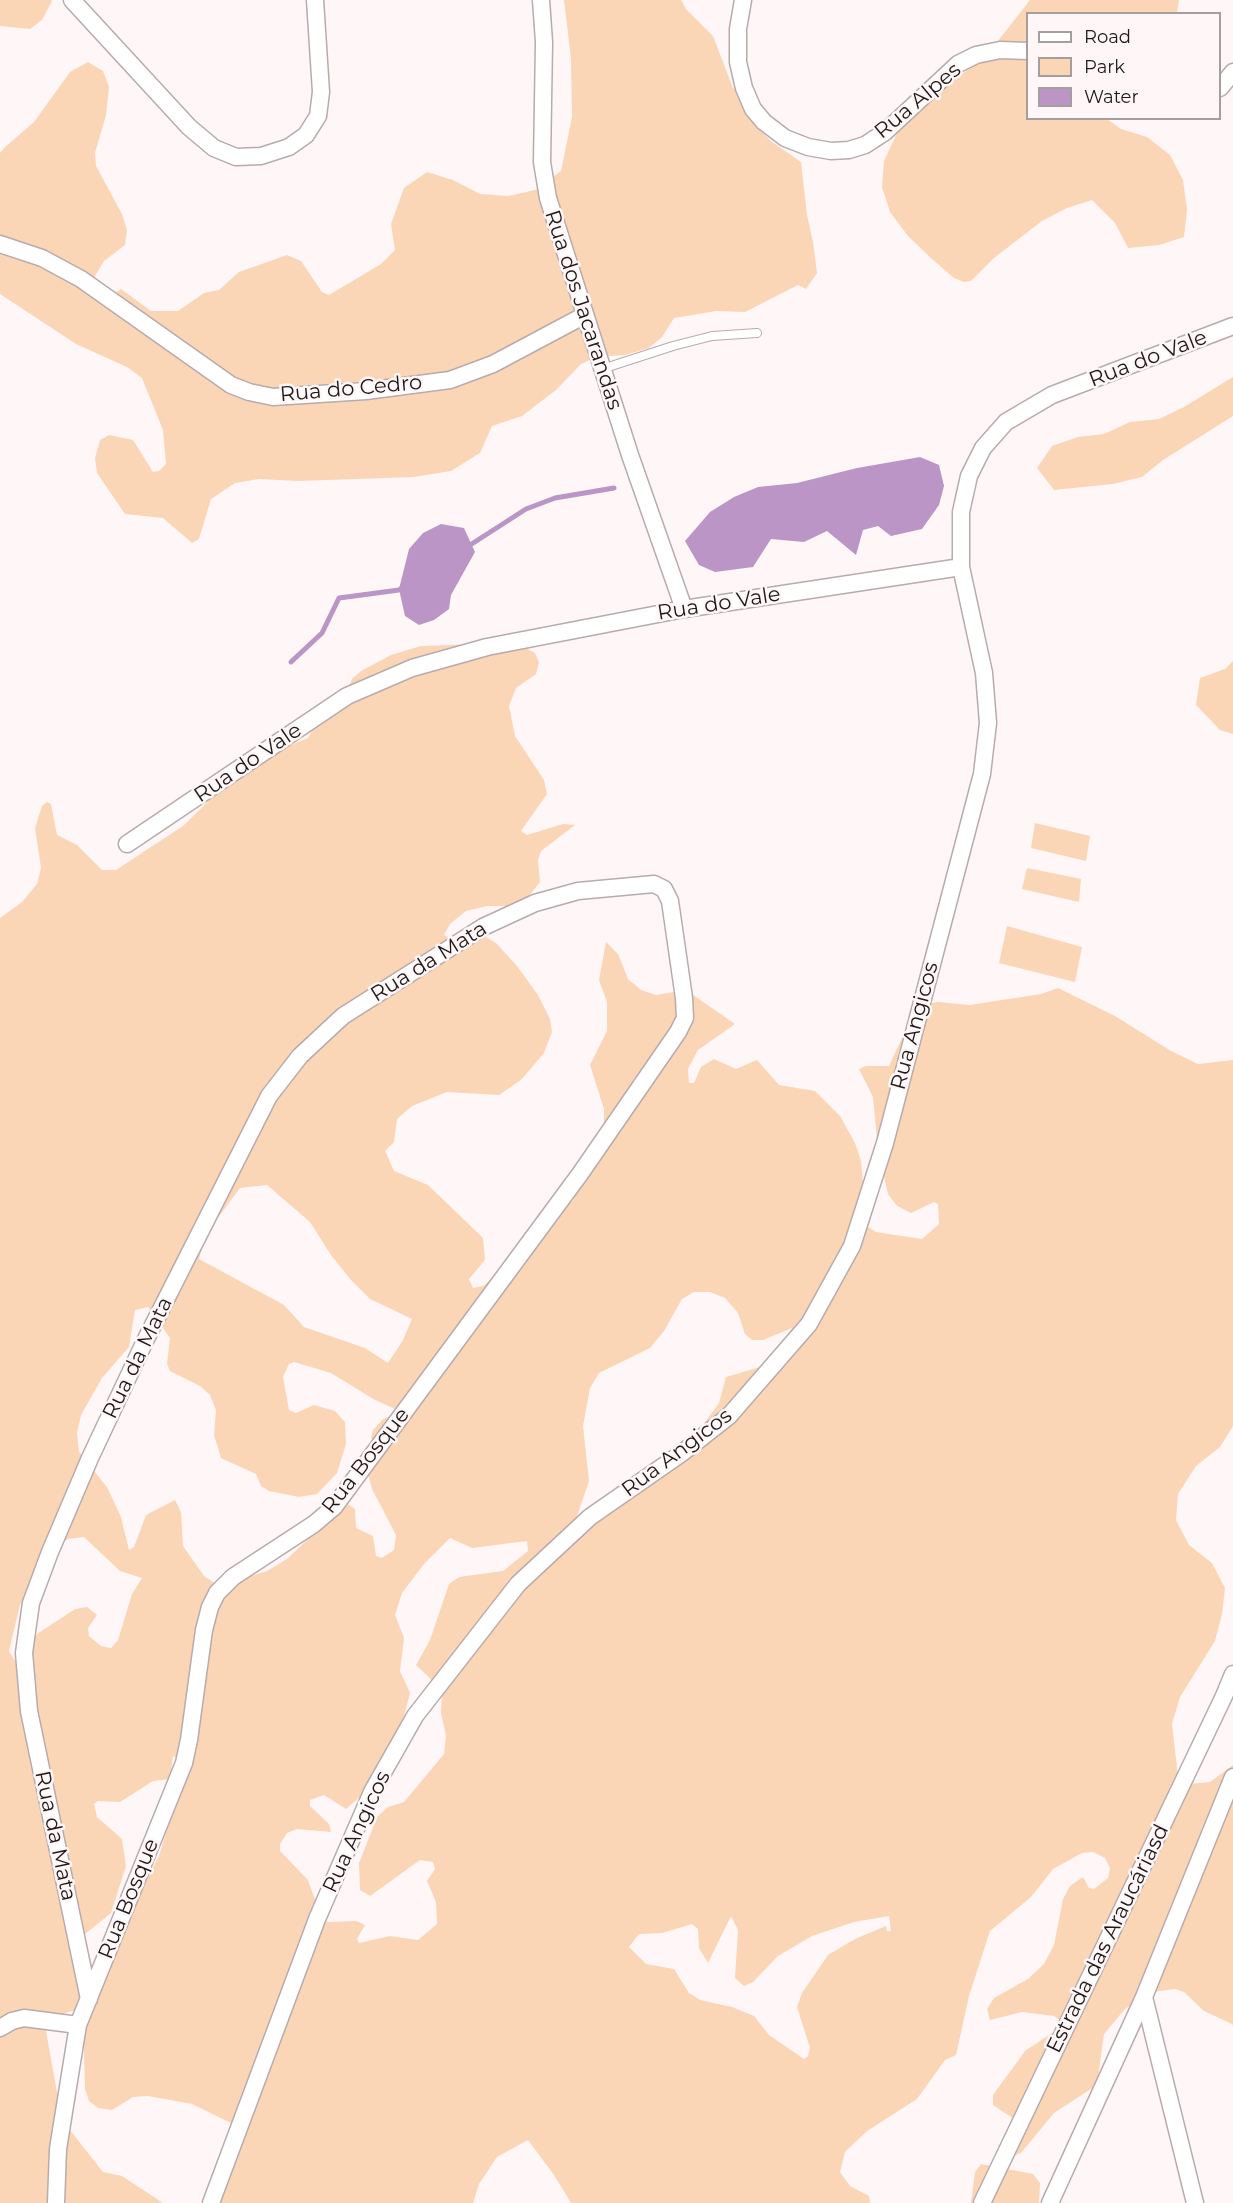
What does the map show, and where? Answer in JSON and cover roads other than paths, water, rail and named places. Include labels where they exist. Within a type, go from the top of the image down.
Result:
[{"type":"street","points":[[72,0],[189,127],[214,148],[237,157],[261,156],[289,147],[306,135],[318,116],[321,92],[315,0]]},
{"type":"street","name":"Rua dos Jacarandas","points":[[541,0],[544,42],[542,162],[548,198],[601,369],[684,609]]},
{"type":"street","name":"Rua Alpes","points":[[743,0],[738,62],[744,88],[753,109],[764,122],[785,138],[808,147],[831,151],[849,150],[866,144],[885,132],[958,64],[976,55],[1000,50],[1026,51]]},
{"type":"street","points":[[1221,87],[1233,72]]},
{"type":"street","name":"Rua do Cedro","points":[[0,244],[42,258],[81,279],[231,385],[273,397],[366,391],[450,381],[493,364],[585,315]]},
{"type":"street","name":"Rua do Vale","points":[[127,844],[347,696],[412,668],[487,647],[684,609],[961,567],[961,512],[969,476],[983,448],[1006,422],[1052,395],[1233,326]]},
{"type":"street","name":"Rua Angicos","points":[[211,2203],[317,1919],[372,1792],[415,1716],[518,1584],[590,1516],[682,1453],[729,1416],[809,1324],[852,1246],[885,1143],[982,774],[988,723],[984,674],[961,567]]},
{"type":"street","name":"Rua Bosque","points":[[56,2203],[58,2149],[78,2025],[184,1763],[204,1630],[210,1607],[217,1593],[233,1577],[314,1524],[334,1507],[573,1184],[678,1032],[685,1018],[670,901],[664,889],[654,884],[578,891]]},
{"type":"street","name":"Rua da Mata","points":[[89,1999],[29,1712],[24,1653],[31,1603],[90,1458],[146,1339],[269,1096],[300,1056],[344,1016],[483,927],[535,903],[578,891]]},
{"type":"street","name":"Estrada das Araucáriasd","points":[[982,2203],[1233,1674]]},
{"type":"street","points":[[1050,2203],[1144,1997],[1233,1777]]},
{"type":"street","points":[[1144,1997],[1195,2203]]},
{"type":"street","points":[[0,2028],[12,2021],[24,2018],[78,2025]]},
{"type":"lane","points":[[601,369],[673,345],[712,336],[757,333]]},
{"type":"water","points":[[920,457],[939,465],[944,486],[939,505],[922,529],[891,536],[878,526],[863,530],[856,555],[827,531],[804,542],[771,539],[753,567],[715,572],[699,565],[685,541],[710,512],[734,497],[758,487],[797,483],[857,468]]},
{"type":"water","points":[[441,524],[464,528],[475,552],[451,595],[449,609],[434,620],[419,625],[405,616],[399,589],[409,549],[423,533]]},
{"type":"waterway","points":[[467,547],[526,509],[555,498],[614,488]]},
{"type":"waterway","points":[[291,662],[322,633],[339,598],[399,590],[403,587]]}]
